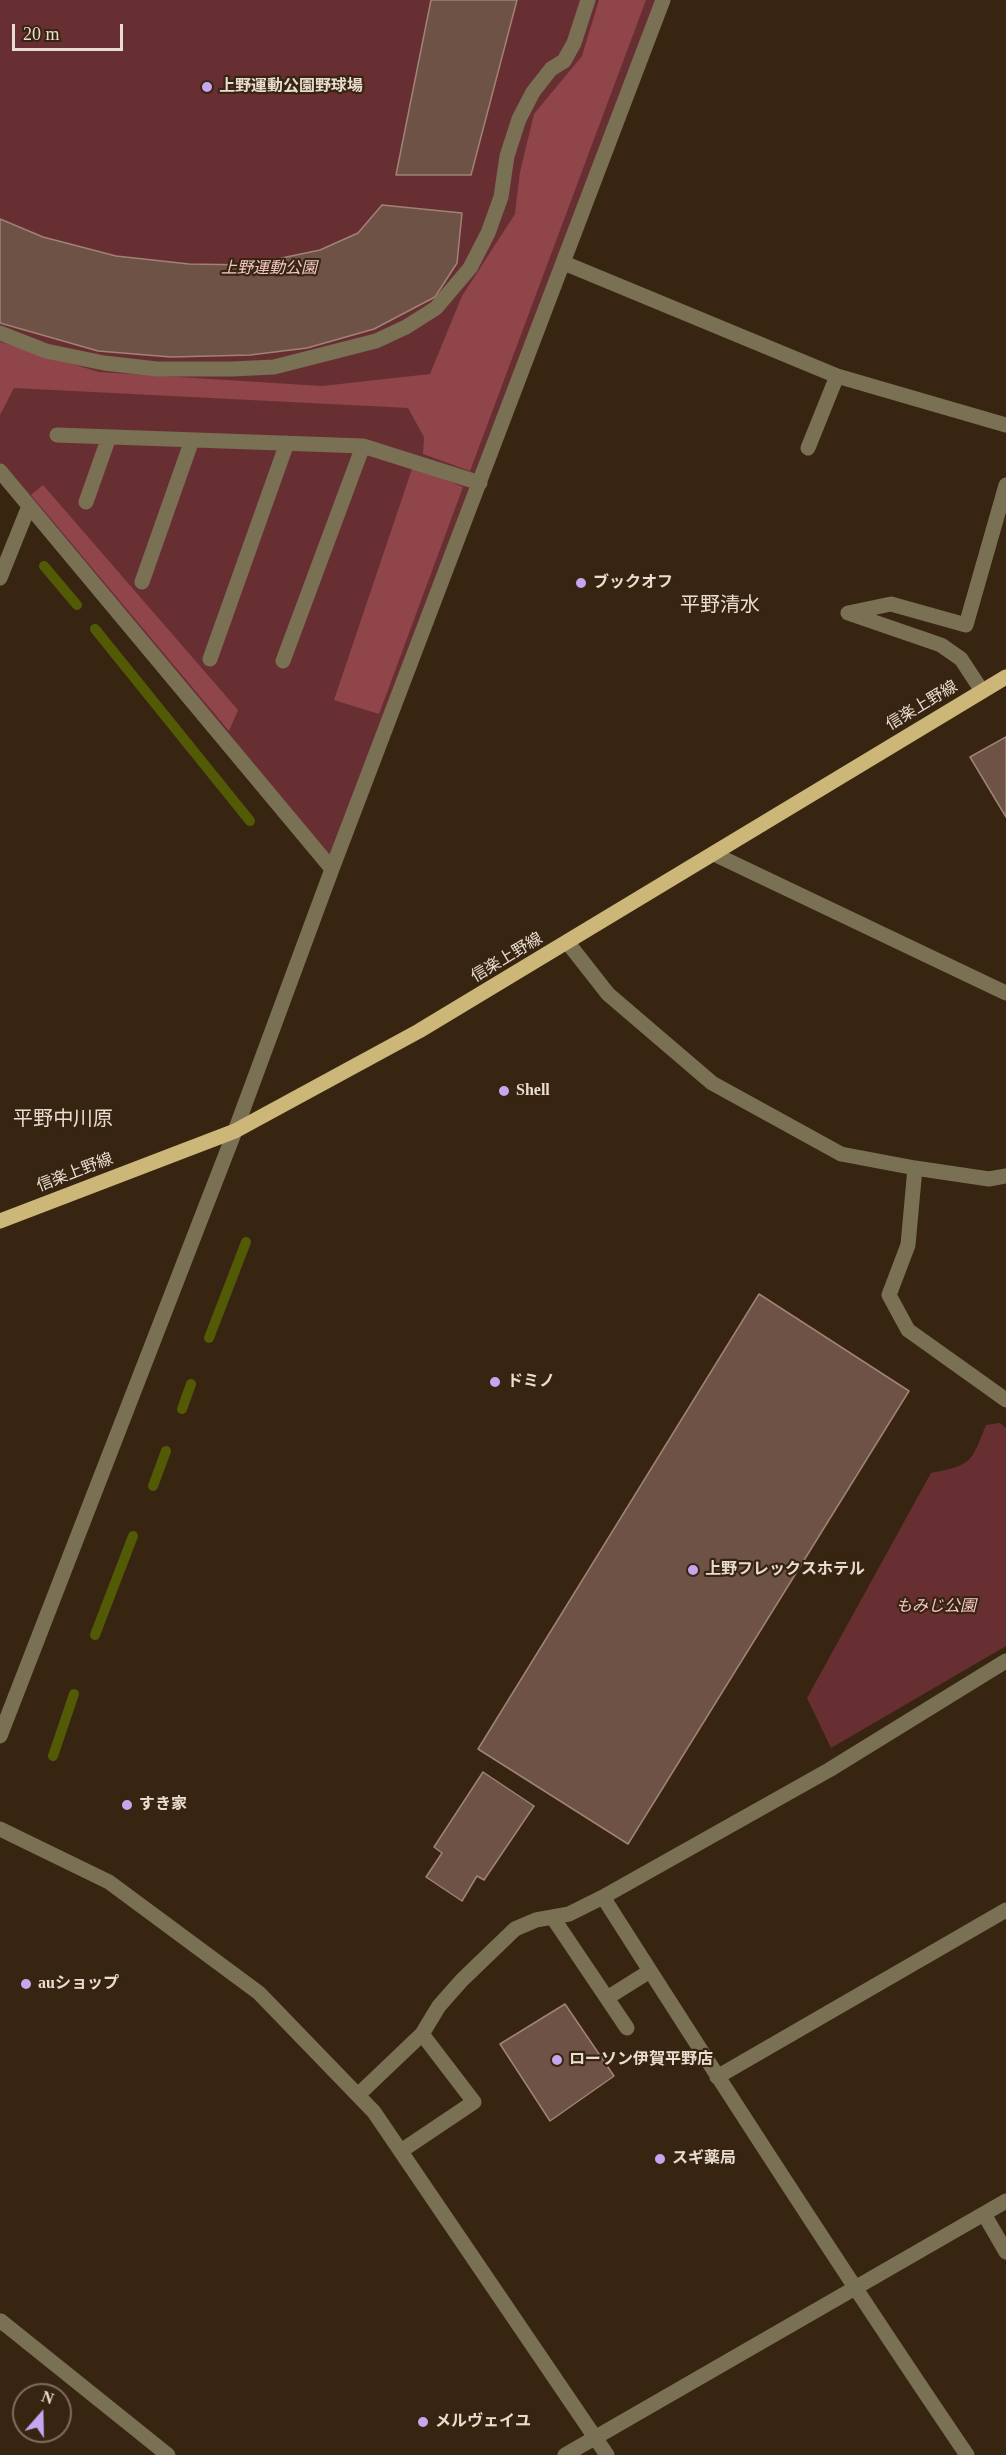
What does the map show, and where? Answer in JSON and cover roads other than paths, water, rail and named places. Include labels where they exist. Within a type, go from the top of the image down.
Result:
[{"type":"main road","name":"信楽上野線","points":[[0,1221],[235,1131],[419,1031],[1006,677]]},
{"type":"street","points":[[0,333],[46,351],[104,363],[157,369],[232,369],[274,367],[376,341],[406,327],[436,308],[470,268],[488,233],[501,197],[507,156],[519,119],[533,92],[551,69],[564,61],[574,43],[588,0]]},
{"type":"street","points":[[0,1736],[235,1131],[332,869],[663,0]]},
{"type":"street","points":[[564,263],[837,376],[1006,425]]},
{"type":"street","points":[[808,448],[837,376]]},
{"type":"street","points":[[57,435],[363,446],[480,483]]},
{"type":"street","points":[[86,502],[109,437]]},
{"type":"street","points":[[142,582],[192,440]]},
{"type":"street","points":[[210,659],[287,443]]},
{"type":"street","points":[[284,661],[363,446]]},
{"type":"street","points":[[0,471],[332,869]]},
{"type":"street","points":[[982,691],[961,659],[941,645],[848,612],[891,604],[966,625],[1006,485]]},
{"type":"street","points":[[0,578],[29,506]]},
{"type":"street","points":[[714,854],[1006,993]]},
{"type":"street","points":[[568,943],[608,994],[712,1083],[841,1154],[989,1179],[1006,1176]]},
{"type":"street","points":[[915,1168],[908,1245],[890,1295],[908,1330],[1006,1400]]},
{"type":"street","points":[[358,2095],[422,2034],[439,2006],[462,1980],[515,1929],[536,1920],[569,1914],[603,1897],[829,1770],[1006,1661]]},
{"type":"street","points":[[0,1829],[109,1882],[259,1993],[358,2095],[374,2112],[607,2455]]},
{"type":"street","points":[[603,1897],[717,2078],[854,2288],[967,2455]]},
{"type":"street","points":[[717,2078],[1006,1910]]},
{"type":"street","points":[[553,1918],[627,2028]]},
{"type":"street","points":[[607,1998],[650,1971]]},
{"type":"street","points":[[400,2151],[474,2102],[422,2034]]},
{"type":"street","points":[[565,2455],[1006,2201]]},
{"type":"street","points":[[984,2214],[1006,2252]]},
{"type":"street","points":[[0,2323],[1,2321],[168,2455]]},
{"type":"waterway","points":[[44,566],[77,605]]},
{"type":"waterway","points":[[95,629],[250,821]]},
{"type":"waterway","points":[[209,1338],[246,1242]]},
{"type":"waterway","points":[[182,1409],[191,1384]]},
{"type":"waterway","points":[[153,1486],[166,1451]]},
{"type":"waterway","points":[[95,1635],[133,1536]]},
{"type":"waterway","points":[[53,1756],[74,1694]]},
{"type":"place","name":"上野運動公園野球場","points":[[207,87]]},
{"type":"place","name":"ブックオフ","points":[[581,583]]},
{"type":"place","name":"Shell","points":[[504,1091]]},
{"type":"place","name":"ドミノ","points":[[495,1382]]},
{"type":"place","name":"上野フレックスホテル","points":[[693,1570]]},
{"type":"place","name":"すき家","points":[[127,1805]]},
{"type":"place","name":"auショップ","points":[[26,1984]]},
{"type":"place","name":"ローソン伊賀平野店","points":[[557,2060]]},
{"type":"place","name":"スギ薬局","points":[[660,2159]]},
{"type":"place","name":"メルヴェイユ","points":[[423,2422]]},
{"type":"district","name":"平野清水","points":[[720,606]]},
{"type":"district","name":"平野中川原","points":[[63,1120]]},
{"type":"park label","name":"上野運動公園","points":[[269,269]]},
{"type":"park label","name":"もみじ公園","points":[[936,1607]]}]
